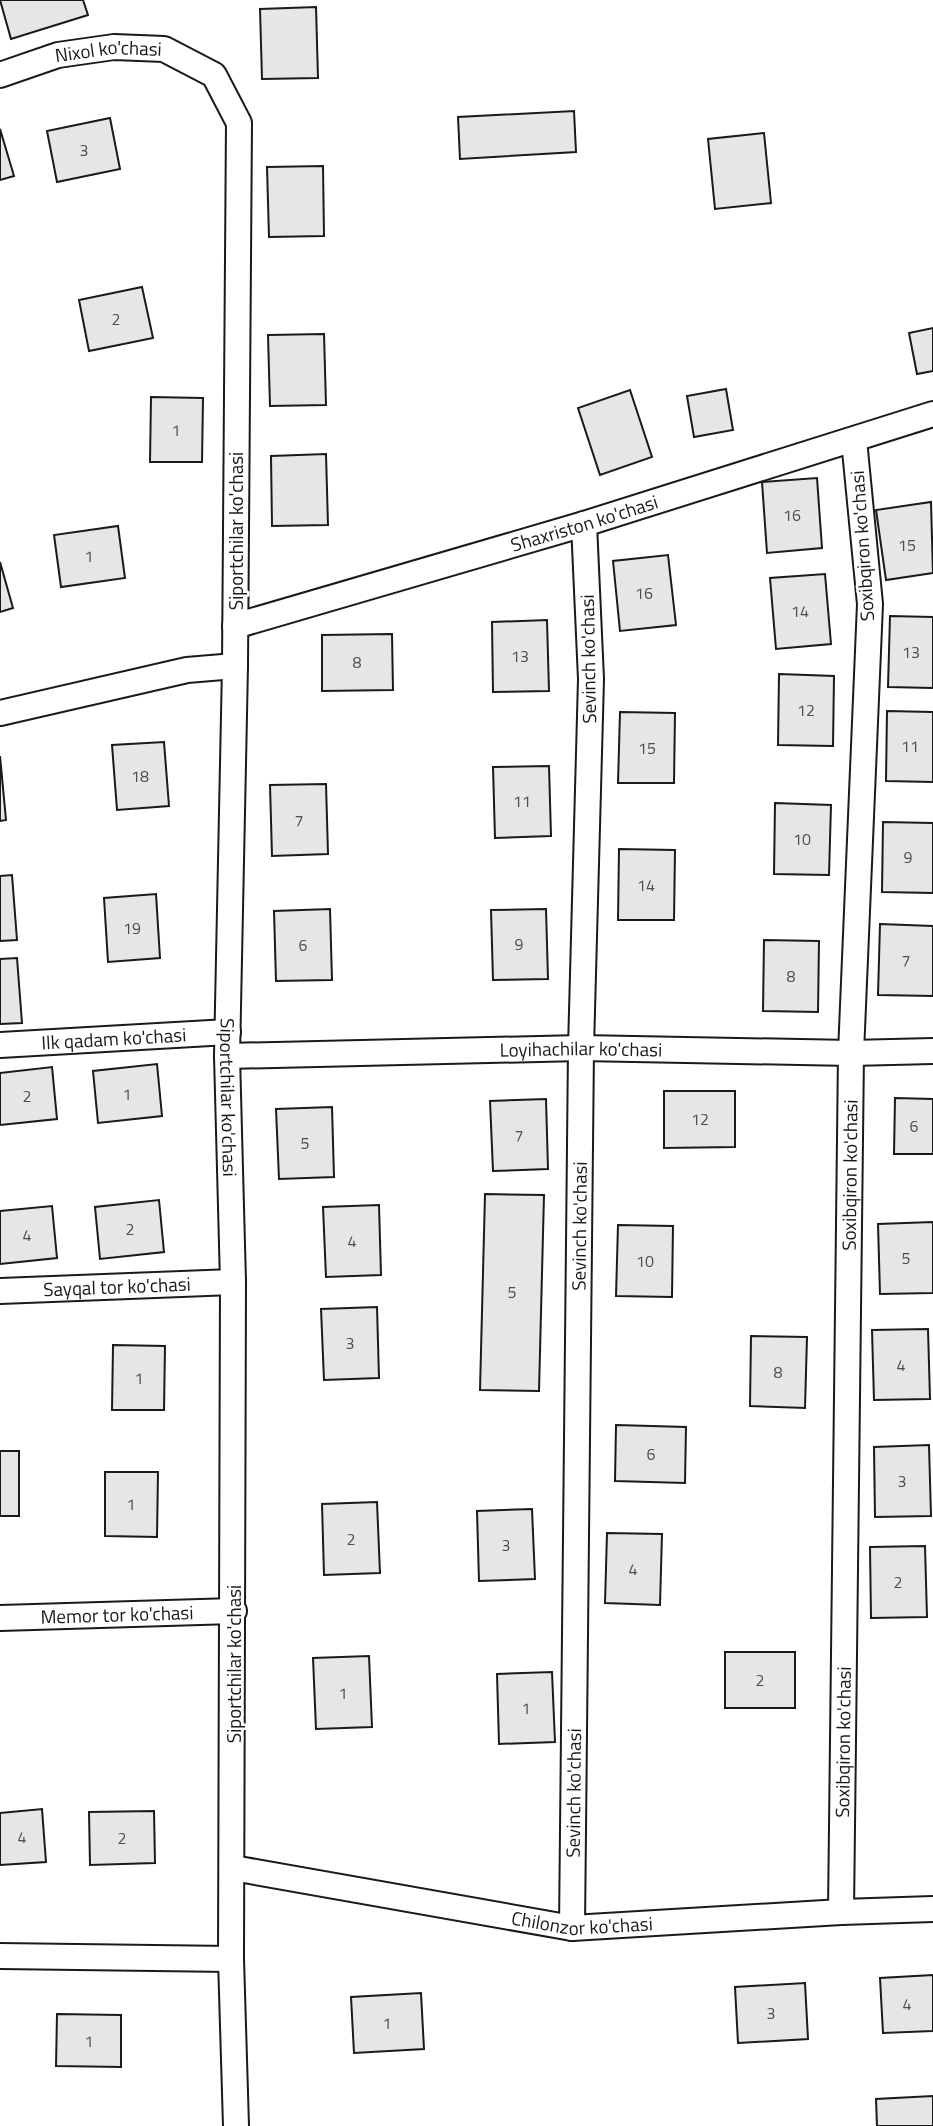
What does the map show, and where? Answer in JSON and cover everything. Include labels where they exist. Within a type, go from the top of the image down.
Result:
[{"type":"street","name":"Nixol ko'chasi","points":[[0,75],[58,55],[114,47],[164,49],[214,75]]},
{"type":"street","name":"Siportchilar ko'chasi","points":[[214,75],[239,123],[235,626],[227,1044],[233,1282],[231,1959],[236,2126]]},
{"type":"street","name":"Shaxriston ko'chasi","points":[[235,626],[584,524],[933,414]]},
{"type":"street","name":"Soxibqiron ko'chasi","points":[[841,1912],[851,1053],[870,604],[854,440]]},
{"type":"street","name":"Sevinch ko'chasi","points":[[572,1928],[581,1048],[590,680],[584,524]]},
{"type":"street","points":[[0,713],[187,670],[234,666]]},
{"type":"street","name":"Loyihachilar ko'chasi","points":[[227,1044],[851,1053],[933,1051]]},
{"type":"street","name":"Ilk qadam ko'chasi","points":[[0,1045],[227,1044]]},
{"type":"street","name":"Sayqal tor ko'chasi","points":[[0,1291],[233,1282]]},
{"type":"street","name":"Memor tor ko'chasi","points":[[0,1618],[234,1611]]},
{"type":"street","name":"Chilonzor ko'chasi","points":[[233,1868],[572,1928],[933,1909]]},
{"type":"street","points":[[0,1956],[231,1959]]},
{"type":"building","points":[[0,0],[83,0],[88,15],[11,39]]},
{"type":"building","points":[[316,7],[318,78],[262,79],[260,9]]},
{"type":"building","points":[[574,111],[576,152],[460,159],[458,117]]},
{"type":"building","points":[[110,118],[120,169],[57,182],[47,131]]},
{"type":"building","points":[[0,129],[14,176],[0,180]]},
{"type":"building","points":[[764,133],[771,203],[715,209],[708,139]]},
{"type":"building","points":[[323,166],[324,236],[269,237],[267,167]]},
{"type":"building","points":[[142,287],[153,338],[89,351],[79,300]]},
{"type":"building","points":[[933,328],[933,371],[917,374],[909,333]]},
{"type":"building","points":[[324,334],[326,405],[270,406],[268,335]]},
{"type":"building","points":[[726,389],[733,430],[694,437],[687,396]]},
{"type":"building","points":[[630,390],[652,457],[600,475],[578,408]]},
{"type":"building","points":[[151,397],[203,398],[202,462],[150,462]]},
{"type":"building","points":[[326,454],[328,525],[272,526],[271,456]]},
{"type":"building","points":[[817,478],[822,548],[767,553],[762,482]]},
{"type":"building","points":[[931,502],[933,573],[886,580],[876,510]]},
{"type":"building","points":[[118,526],[125,578],[61,587],[54,535]]},
{"type":"building","points":[[668,555],[676,625],[620,631],[613,561]]},
{"type":"building","points":[[0,562],[13,608],[0,612]]},
{"type":"building","points":[[825,574],[831,644],[776,649],[770,578]]},
{"type":"building","points":[[890,616],[933,617],[933,688],[888,687]]},
{"type":"building","points":[[547,620],[549,691],[493,692],[492,622]]},
{"type":"building","points":[[392,634],[393,690],[322,691],[322,635]]},
{"type":"building","points":[[779,674],[834,676],[833,746],[778,745]]},
{"type":"building","points":[[887,711],[933,712],[933,782],[886,781]]},
{"type":"building","points":[[620,712],[675,713],[674,783],[618,783]]},
{"type":"building","points":[[164,742],[169,806],[117,810],[112,745]]},
{"type":"building","points":[[0,756],[6,820],[0,821]]},
{"type":"building","points":[[549,766],[551,836],[495,838],[493,767]]},
{"type":"building","points":[[326,784],[328,854],[272,856],[270,785]]},
{"type":"building","points":[[775,803],[831,805],[829,875],[774,874]]},
{"type":"building","points":[[883,822],[933,823],[933,893],[882,892]]},
{"type":"building","points":[[619,849],[675,850],[674,920],[618,920]]},
{"type":"building","points":[[12,875],[17,940],[0,941],[0,876]]},
{"type":"building","points":[[156,894],[160,958],[108,962],[104,898]]},
{"type":"building","points":[[330,909],[332,980],[276,981],[274,911]]},
{"type":"building","points":[[546,909],[548,979],[493,980],[491,910]]},
{"type":"building","points":[[880,924],[933,926],[933,996],[878,995]]},
{"type":"building","points":[[764,940],[819,941],[818,1012],[763,1011]]},
{"type":"building","points":[[17,958],[22,1023],[0,1024],[0,959]]},
{"type":"building","points":[[157,1064],[162,1116],[98,1123],[93,1071]]},
{"type":"building","points":[[52,1067],[57,1119],[0,1125],[0,1073]]},
{"type":"building","points":[[664,1091],[735,1091],[735,1147],[664,1148]]},
{"type":"building","points":[[895,1098],[933,1099],[933,1154],[894,1154]]},
{"type":"building","points":[[546,1099],[548,1169],[493,1171],[490,1101]]},
{"type":"building","points":[[332,1107],[334,1177],[279,1179],[276,1109]]},
{"type":"building","points":[[485,1194],[544,1195],[539,1391],[480,1390]]},
{"type":"building","points":[[159,1200],[164,1252],[100,1259],[95,1207]]},
{"type":"building","points":[[379,1205],[381,1275],[326,1277],[323,1207]]},
{"type":"building","points":[[52,1206],[57,1258],[0,1264],[0,1211]]},
{"type":"building","points":[[933,1222],[933,1293],[880,1294],[878,1224]]},
{"type":"building","points":[[618,1225],[673,1226],[672,1297],[616,1296]]},
{"type":"building","points":[[377,1307],[379,1378],[324,1380],[321,1309]]},
{"type":"building","points":[[928,1329],[930,1399],[874,1400],[872,1330]]},
{"type":"building","points":[[751,1336],[807,1337],[805,1408],[750,1406]]},
{"type":"building","points":[[113,1345],[165,1346],[164,1410],[112,1410]]},
{"type":"building","points":[[616,1425],[686,1427],[685,1483],[615,1481]]},
{"type":"building","points":[[929,1445],[931,1516],[875,1517],[874,1447]]},
{"type":"building","points":[[0,1451],[19,1451],[19,1516],[0,1516]]},
{"type":"building","points":[[105,1472],[158,1472],[157,1537],[105,1536]]},
{"type":"building","points":[[377,1502],[380,1573],[324,1575],[322,1504]]},
{"type":"building","points":[[532,1509],[535,1579],[479,1581],[477,1511]]},
{"type":"building","points":[[607,1533],[662,1534],[660,1605],[605,1603]]},
{"type":"building","points":[[925,1546],[927,1617],[871,1618],[870,1547]]},
{"type":"building","points":[[725,1652],[795,1652],[795,1708],[725,1708]]},
{"type":"building","points":[[369,1656],[372,1727],[316,1729],[313,1658]]},
{"type":"building","points":[[552,1672],[555,1742],[499,1744],[497,1674]]},
{"type":"building","points":[[42,1809],[46,1862],[0,1865],[0,1813]]},
{"type":"building","points":[[154,1811],[155,1863],[90,1865],[89,1812]]},
{"type":"building","points":[[933,1975],[933,2031],[883,2033],[880,1978]]},
{"type":"building","points":[[805,1983],[808,2039],[738,2043],[735,1987]]},
{"type":"building","points":[[421,1993],[424,2049],[354,2053],[351,1997]]},
{"type":"building","points":[[57,2014],[121,2015],[121,2067],[56,2066]]},
{"type":"building","points":[[933,2096],[933,2126],[877,2126],[876,2099]]}]
